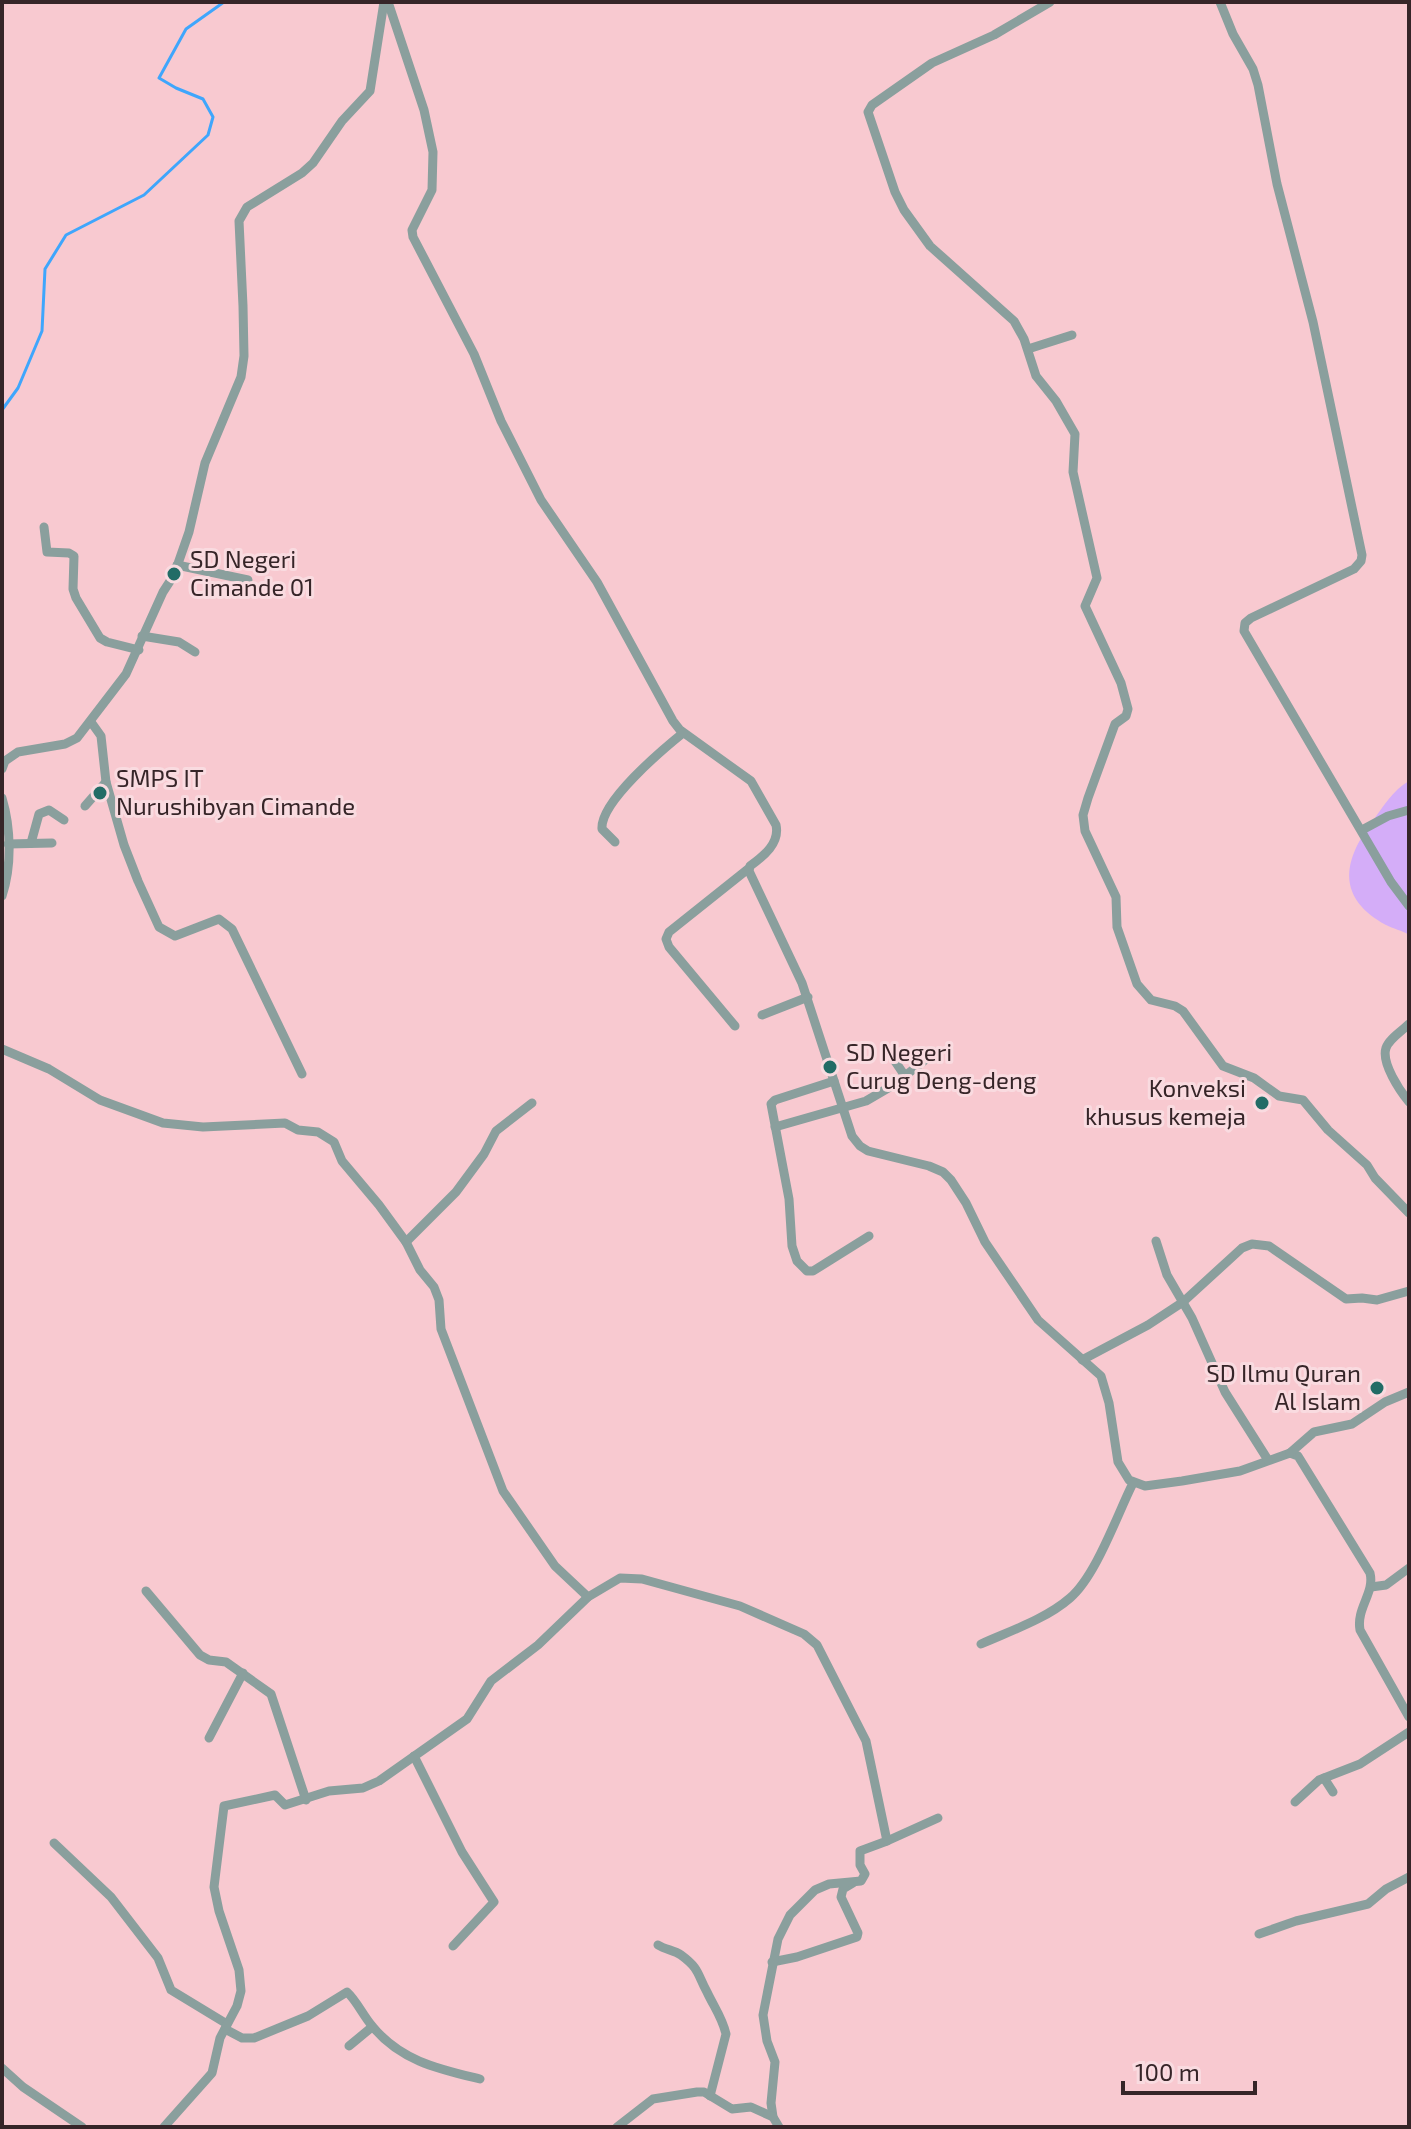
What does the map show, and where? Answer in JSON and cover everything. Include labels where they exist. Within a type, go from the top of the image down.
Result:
[{"type":"street","points":[[3,763],[18,752],[71,742],[116,689],[139,650],[142,636],[177,565],[189,532],[205,463],[241,377],[244,318],[239,221],[242,212],[313,163],[342,121],[370,91],[386,2]]},
{"type":"street","points":[[386,2],[427,122],[434,163],[432,190],[412,230],[413,237],[474,354],[510,440],[541,500],[597,582],[669,713],[683,733],[751,781],[776,825],[774,843],[748,869],[669,932],[666,939],[669,947],[735,1026]]},
{"type":"street","points":[[1050,2],[994,35],[932,63],[868,109],[895,192],[916,228],[949,263],[1014,321],[1028,349],[1036,376],[1056,401],[1075,434],[1073,472],[1097,578],[1085,606],[1121,683],[1128,709],[1126,716],[1115,724],[1083,820],[1093,851],[1116,897],[1116,922],[1135,980],[1151,1000],[1183,1011],[1226,1069],[1251,1076],[1279,1096],[1303,1100],[1322,1124],[1367,1165],[1375,1178],[1409,1213]]},
{"type":"street","points":[[1220,2],[1258,85],[1277,184],[1313,322],[1362,555],[1354,569],[1251,618],[1243,628],[1391,882],[1409,906]]},
{"type":"street","points":[[1028,349],[1072,335]]},
{"type":"street","points":[[44,527],[47,552],[74,556],[73,589],[100,638],[139,650]]},
{"type":"street","points":[[177,565],[248,580]]},
{"type":"street","points":[[142,636],[179,642],[195,652]]},
{"type":"street","points":[[91,722],[101,736],[106,782],[124,845],[159,927],[175,936],[219,919],[232,929],[302,1074]]},
{"type":"street","points":[[615,842],[602,829],[604,816],[637,775],[683,733]]},
{"type":"street","points":[[85,806],[106,782]]},
{"type":"street","points":[[2,798],[9,874],[2,896]]},
{"type":"street","points":[[31,843],[39,814],[49,810],[64,820]]},
{"type":"street","points":[[1362,830],[1388,816],[1409,810]]},
{"type":"street","points":[[8,844],[52,843]]},
{"type":"street","points":[[748,869],[808,997],[852,1136],[860,1146],[880,1155],[929,1166],[943,1172],[951,1180],[985,1242],[1032,1312],[1045,1328],[1097,1372],[1104,1382],[1118,1462],[1122,1472],[1133,1483],[1145,1486],[1240,1471],[1290,1453],[1314,1432],[1352,1424],[1391,1399],[1409,1392]]},
{"type":"street","points":[[762,1015],[808,997]]},
{"type":"street","points":[[1409,1024],[1388,1044],[1385,1053],[1396,1084],[1409,1102]]},
{"type":"street","points":[[886,1048],[905,1076]]},
{"type":"street","points":[[2,1049],[49,1069],[100,1100],[163,1123],[203,1127],[281,1123],[298,1130],[318,1132],[334,1142],[342,1161],[406,1242],[420,1270],[434,1287],[439,1300],[441,1329],[503,1491],[555,1566],[588,1597]]},
{"type":"street","points":[[775,1127],[866,1101],[935,1052]]},
{"type":"street","points":[[834,1081],[772,1102],[784,1168],[792,1246],[797,1261],[807,1271],[813,1271],[869,1236]]},
{"type":"street","points":[[406,1242],[456,1192],[484,1154],[496,1131],[532,1103]]},
{"type":"street","points":[[1156,1241],[1167,1275],[1225,1392],[1268,1460]]},
{"type":"street","points":[[1082,1360],[1148,1325],[1183,1302],[1234,1254],[1252,1244],[1263,1244],[1278,1251],[1346,1299],[1377,1300],[1409,1291]]},
{"type":"street","points":[[1290,1453],[1305,1464],[1370,1573],[1371,1587],[1360,1609],[1360,1630],[1409,1717]]},
{"type":"street","points":[[981,1644],[1047,1613],[1073,1596],[1094,1565],[1133,1483]]},
{"type":"street","points":[[1371,1587],[1386,1585],[1409,1568]]},
{"type":"street","points":[[164,2127],[212,2073],[226,2026],[237,2006],[241,1984],[214,1887],[223,1808],[229,1803],[275,1795],[283,1805],[329,1791],[368,1787],[467,1719],[491,1681],[538,1645],[588,1597],[620,1578],[642,1579],[740,1606],[811,1638],[821,1651],[866,1741],[887,1841]]},
{"type":"street","points":[[146,1591],[200,1655],[209,1660],[221,1660],[243,1673],[264,1688],[276,1702],[306,1800]]},
{"type":"street","points":[[209,1738],[243,1673]]},
{"type":"street","points":[[1295,1802],[1324,1778],[1360,1764],[1409,1732]]},
{"type":"street","points":[[414,1756],[462,1852],[493,1899],[493,1906],[453,1946]]},
{"type":"street","points":[[1324,1778],[1333,1792]]},
{"type":"street","points":[[779,2127],[773,2117],[771,2103],[775,2062],[767,2041],[763,2015],[772,1962],[783,1925],[808,1896],[825,1885],[861,1881],[865,1874],[860,1865],[860,1851],[938,1818]]},
{"type":"street","points":[[54,1843],[111,1897],[158,1958],[171,1990],[242,2038],[254,2038],[308,2016],[347,1992],[372,2027],[405,2056],[419,2063],[480,2079]]},
{"type":"street","points":[[1259,1934],[1296,1921],[1374,1902],[1386,1889],[1409,1877]]},
{"type":"street","points":[[772,1962],[857,1937],[858,1933],[841,1897],[843,1889],[853,1883]]},
{"type":"street","points":[[658,1945],[678,1953],[700,1973],[724,2024],[726,2034],[710,2096]]},
{"type":"street","points":[[349,2046],[372,2027]]},
{"type":"street","points":[[2,2068],[54,2110],[82,2127]]},
{"type":"street","points":[[617,2127],[653,2099],[697,2092],[732,2109],[751,2107],[773,2117]]},
{"type":"shaded area","points":[[1409,781],[1409,935],[1370,914],[1352,891],[1349,878],[1350,865],[1362,837],[1389,799]]},
{"type":"waterway","points":[[2,410],[18,388],[42,331],[45,269],[66,235],[144,195],[208,135],[213,117],[203,99],[159,78],[186,29],[224,2]]},
{"type":"place","name":"SD Negeri Cimande 01","points":[[174,574]]},
{"type":"place","name":"SMPS IT Nurushibyan Cimande","points":[[100,793]]},
{"type":"place","name":"SD Negeri Curug Deng-deng","points":[[830,1067]]},
{"type":"place","name":"Konveksi khusus kemeja","points":[[1262,1103]]},
{"type":"place","name":"SD Ilmu Quran Al Islam","points":[[1377,1388]]}]
